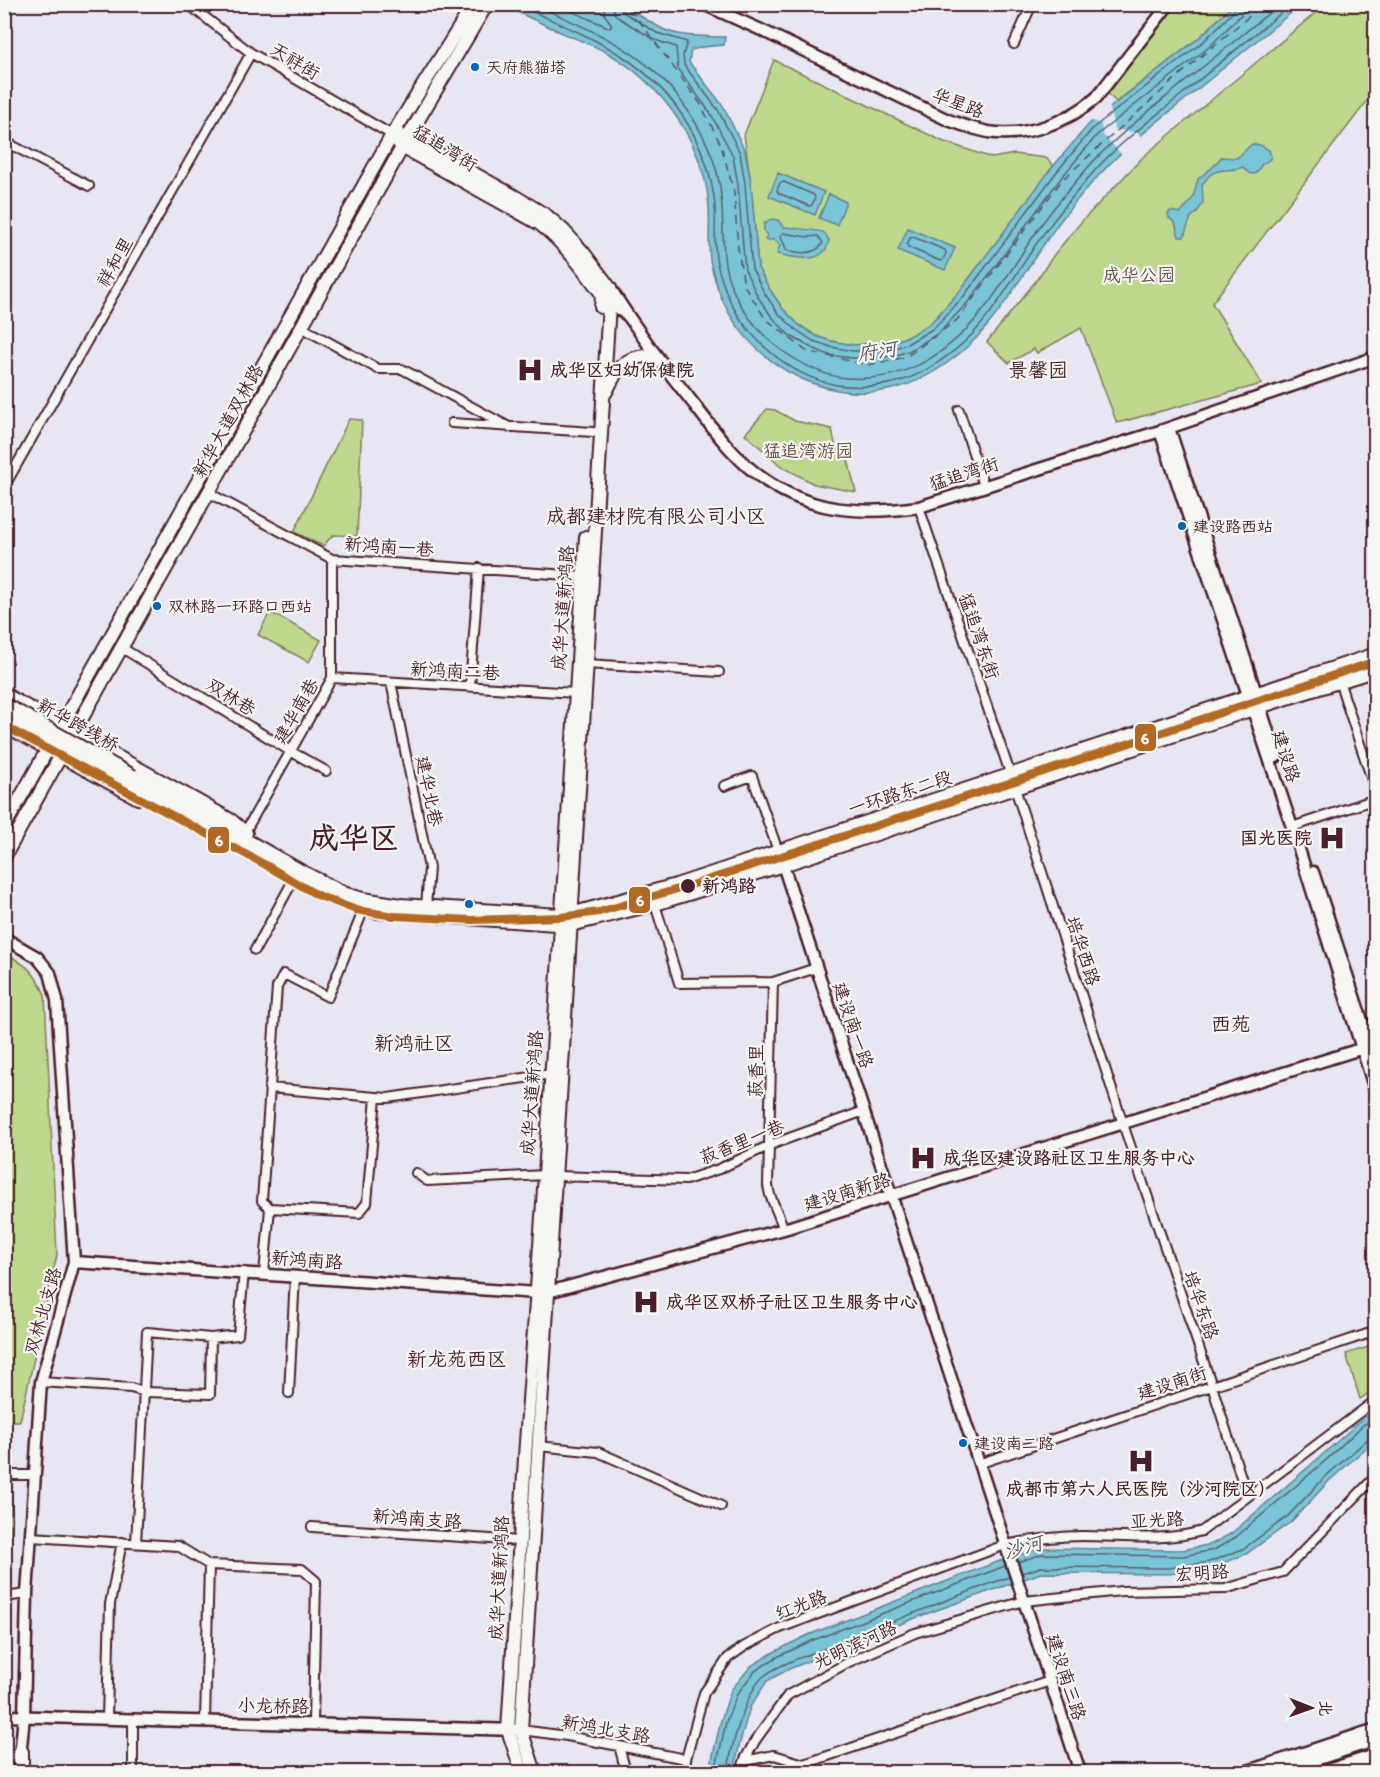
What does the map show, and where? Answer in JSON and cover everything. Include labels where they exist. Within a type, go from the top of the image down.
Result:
[{"type":"highway","points":[[1272,1773],[1376,1738]]},
{"type":"highway","points":[[20,1773],[21,1752]]},
{"type":"highway","points":[[1328,1773],[1376,1757]]},
{"type":"main road","name":"新华大道双林路","points":[[4,827],[392,135],[474,4]]},
{"type":"main road","name":"新华大道双林路","points":[[4,857],[405,142],[487,4]]},
{"type":"main road","name":"猛追湾街","points":[[392,135],[540,224],[559,239],[607,295]]},
{"type":"main road","name":"成华大道新鸿路","points":[[522,1773],[515,1730],[520,1541],[542,1292],[566,920],[586,664],[603,398],[607,295]]},
{"type":"main road","name":"成华大道新鸿路","points":[[550,1176],[551,1074],[566,920],[583,576],[593,432],[607,295]]},
{"type":"main road","points":[[603,398],[617,370],[624,363],[646,356],[659,361]]},
{"type":"main road","name":"一环路东二段","points":[[566,920],[655,904],[783,865],[1252,694],[1376,654]]},
{"type":"main road","name":"一环路东二段","points":[[566,920],[778,851],[1013,782],[1376,670]]},
{"type":"main road","points":[[4,694],[232,821],[265,855],[295,877],[331,897],[364,909],[401,915],[566,920]]},
{"type":"main road","name":"新华跨线桥","points":[[4,704],[132,781]]},
{"type":"main road","name":"新华跨线桥","points":[[4,717],[132,781]]},
{"type":"main road","points":[[4,725],[212,839],[265,855]]},
{"type":"main road","points":[[132,781],[265,855],[346,894],[379,902],[566,920]]},
{"type":"main road","name":"成华大道新鸿路","points":[[535,1773],[515,1730],[538,1446],[542,1292]]},
{"type":"street","name":"天祥街","points":[[188,4],[251,53],[392,135]]},
{"type":"street","name":"华星路","points":[[703,4],[948,120],[990,132],[1009,133],[1054,123],[1073,115],[1090,103],[1169,4]]},
{"type":"street","points":[[1014,44],[1032,4]]},
{"type":"street","name":"祥和里","points":[[4,487],[251,53]]},
{"type":"street","points":[[4,141],[88,186]]},
{"type":"street","name":"猛追湾街","points":[[607,295],[628,316],[659,361],[725,443],[747,465],[789,494],[818,505],[842,510],[874,512],[919,507],[1164,430],[1376,357]]},
{"type":"street","points":[[301,327],[378,369],[402,369],[509,427]]},
{"type":"street","points":[[959,410],[984,486]]},
{"type":"street","points":[[452,423],[593,432]]},
{"type":"street","name":"建设路","points":[[1164,430],[1252,694],[1292,826],[1376,1063]]},
{"type":"street","name":"新鸿南一巷","points":[[209,493],[332,559],[583,576]]},
{"type":"street","name":"猛追湾东街","points":[[919,507],[1013,782]]},
{"type":"street","name":"建华南巷","points":[[245,832],[332,678],[332,559]]},
{"type":"street","points":[[470,686],[479,568]]},
{"type":"street","name":"双林巷","points":[[122,648],[326,771]]},
{"type":"street","points":[[586,664],[719,672]]},
{"type":"street","name":"新鸿南二巷","points":[[332,678],[576,693]]},
{"type":"street","points":[[1339,681],[1376,792]]},
{"type":"street","name":"建华北巷","points":[[391,682],[429,868],[426,907]]},
{"type":"street","name":"建设路","points":[[1256,708],[1298,825],[1369,1046],[1376,1093]]},
{"type":"street","points":[[724,786],[752,776],[778,851]]},
{"type":"street","name":"培华西路","points":[[1013,782],[1123,1124]]},
{"type":"street","points":[[1298,825],[1376,799]]},
{"type":"street","name":"建设南一路","points":[[783,865],[891,1196]]},
{"type":"street","points":[[255,950],[295,877]]},
{"type":"street","points":[[655,904],[679,983],[773,982],[816,968]]},
{"type":"street","points":[[364,909],[328,997],[284,974],[277,987],[262,1202],[270,1208],[358,1213],[367,1203],[376,1097]]},
{"type":"street","name":"双林北支路","points":[[4,938],[37,957],[50,973],[57,1000],[74,1262],[41,1382],[27,1594],[24,1716]]},
{"type":"street","name":"菽香里","points":[[773,982],[768,1186],[784,1229]]},
{"type":"street","name":"建设南新路","points":[[542,1292],[784,1229],[1369,1046]]},
{"type":"street","points":[[269,1088],[388,1098],[551,1074]]},
{"type":"street","name":"菽香里一巷","points":[[416,1173],[427,1181],[550,1176],[686,1179],[719,1169],[770,1145],[864,1111]]},
{"type":"street","name":"培华东路","points":[[1123,1124],[1247,1496]]},
{"type":"street","points":[[891,1196],[1005,1547]]},
{"type":"street","points":[[264,1274],[270,1208]]},
{"type":"street","name":"新鸿南路","points":[[74,1262],[542,1292]]},
{"type":"street","points":[[136,1543],[147,1332],[211,1338],[238,1335],[244,1272]]},
{"type":"street","points":[[289,1393],[295,1276]]},
{"type":"street","name":"建设南街","points":[[978,1464],[1376,1331]]},
{"type":"street","points":[[41,1382],[131,1388],[145,1392],[210,1394],[211,1338]]},
{"type":"street","name":"亚光路","points":[[1005,1547],[1041,1538],[1162,1537],[1202,1531],[1376,1400]]},
{"type":"street","points":[[538,1446],[598,1452],[722,1506]]},
{"type":"street","points":[[4,1475],[35,1476]]},
{"type":"street","name":"宏明路","points":[[1022,1596],[1225,1589],[1283,1572],[1376,1476]]},
{"type":"street","name":"新鸿南支路","points":[[312,1527],[520,1541]]},
{"type":"street","points":[[31,1537],[178,1546],[209,1565],[302,1569],[316,1581],[313,1724]]},
{"type":"street","points":[[107,1719],[110,1604],[122,1542]]},
{"type":"street","name":"建设南三路","points":[[1005,1547],[1080,1773]]},
{"type":"street","name":"红光路","points":[[685,1773],[686,1759],[704,1693],[728,1658],[745,1646],[780,1628],[1005,1547]]},
{"type":"street","points":[[205,1721],[209,1565]]},
{"type":"street","points":[[4,1597],[27,1594]]},
{"type":"street","name":"光明滨河路","points":[[741,1773],[754,1741],[788,1695],[851,1661],[915,1633],[1022,1596]]},
{"type":"street","points":[[745,1761],[774,1755],[804,1764],[1050,1681]]},
{"type":"street","name":"小龙桥路","points":[[4,1716],[515,1730]]},
{"type":"street","points":[[21,1752],[24,1716]]},
{"type":"street","points":[[24,1716],[28,1773]]},
{"type":"street","points":[[133,1719],[133,1773]]},
{"type":"street","name":"新鸿北支路","points":[[515,1730],[567,1736],[686,1759]]},
{"type":"street","points":[[1245,1773],[1376,1730]]},
{"type":"street","points":[[619,1746],[626,1773]]},
{"type":"street","points":[[1350,1773],[1376,1764]]},
{"type":"green space","points":[[1176,5],[1233,5],[1200,37],[1116,102],[1108,94]]},
{"type":"green space","name":"成华公园","points":[[1325,5],[1375,5],[1375,91],[1212,303],[1262,384],[1117,423],[1081,328],[1037,353],[1034,349],[1009,363],[987,342],[1083,220],[1144,156]]},
{"type":"green space","points":[[774,60],[942,141],[992,158],[1014,154],[1046,158],[1054,166],[959,292],[930,324],[913,334],[891,343],[853,345],[816,336],[799,325],[783,309],[758,268],[751,183],[744,135]]},
{"type":"green space","name":"猛追湾游园","points":[[767,409],[775,410],[795,421],[832,429],[836,449],[846,452],[856,492],[814,484],[781,466],[745,434]]},
{"type":"green space","points":[[349,419],[362,420],[357,536],[333,535],[323,546],[294,532]]},
{"type":"green space","points":[[270,612],[321,640],[309,662],[258,635]]},
{"type":"green space","points":[[4,952],[29,969],[45,995],[57,1255],[20,1421],[4,1421]]},
{"type":"green space","points":[[1375,1345],[1375,1389],[1360,1399],[1346,1354]]},
{"type":"green space","points":[[4,1490],[11,1502],[10,1576],[5,1575]]},
{"type":"water","name":"府河","points":[[502,5],[621,5],[666,31],[691,36],[725,37],[724,45],[691,50],[689,62],[723,106],[745,151],[751,183],[758,268],[783,309],[799,325],[816,336],[853,345],[891,343],[930,324],[959,292],[1050,170],[1089,124],[1200,37],[1233,5],[1301,5],[1154,124],[1112,162],[1059,223],[1007,300],[985,328],[960,353],[937,370],[911,383],[893,389],[866,392],[838,390],[812,383],[787,371],[745,336],[729,314],[718,289],[710,260],[708,195],[699,161],[678,119],[654,89],[626,64],[604,51]]},
{"type":"water","points":[[1252,144],[1269,150],[1271,157],[1269,160],[1262,164],[1254,174],[1249,173],[1243,167],[1213,173],[1209,176],[1202,184],[1203,202],[1197,213],[1191,217],[1184,237],[1179,237],[1175,223],[1169,218],[1170,211],[1181,213],[1193,198],[1198,179],[1221,157],[1237,158]]},
{"type":"water","points":[[778,173],[824,192],[815,215],[769,196]]},
{"type":"water","points":[[829,194],[846,202],[837,225],[819,218]]},
{"type":"water","points":[[771,219],[778,220],[783,227],[823,232],[829,240],[826,248],[822,254],[808,258],[777,254],[780,245],[774,240],[765,240],[767,235],[764,231],[764,224]]},
{"type":"water","points":[[908,228],[955,248],[945,270],[898,250]]},
{"type":"water","points":[[1375,1410],[1375,1440],[1329,1481],[1291,1522],[1246,1554],[1211,1568],[1169,1574],[1041,1573],[923,1615],[789,1669],[767,1681],[750,1707],[734,1772],[709,1772],[721,1720],[731,1690],[751,1666],[774,1652],[808,1635],[994,1563],[1040,1548],[1182,1550],[1212,1544],[1232,1533]]},
{"type":"pier","points":[[1109,104],[1114,129],[1138,133],[1142,138],[1123,156],[1103,135],[1101,124],[1089,120]]},
{"type":"ferry route","points":[[616,4],[635,15],[700,103],[721,145],[734,192],[738,249],[744,285],[765,318],[806,351],[868,365],[906,357],[957,320],[1063,179],[1200,57],[1264,4]]},
{"type":"transit line","name":"6","points":[[4,726],[264,864],[317,895],[356,910],[394,916],[471,920],[561,917],[599,912],[688,886],[1037,774],[1376,661]]},
{"type":"place","name":"天府熊猫塔","points":[[475,67]]},
{"type":"place","name":"成华区妇幼保健院","points":[[530,370]]},
{"type":"place","name":"建设路西站","points":[[1182,526]]},
{"type":"place","name":"双林路一环路口西站","points":[[157,606]]},
{"type":"place","name":"国光医院","points":[[1332,838]]},
{"type":"place","name":"新鸿路","points":[[688,886]]},
{"type":"place","name":"成华区建设路社区卫生服务中心","points":[[923,1158]]},
{"type":"place","name":"成华区双桥子社区卫生服务中心","points":[[646,1302]]},
{"type":"place","name":"建设南二路","points":[[963,1443]]},
{"type":"place","name":"成都市第六人民医院（沙河院区）","points":[[1141,1461]]},
{"type":"district","name":"景馨园","points":[[1038,370]]},
{"type":"district","name":"成都建材院有限公司小区","points":[[656,516]]},
{"type":"district","name":"成华区","points":[[354,838]]},
{"type":"district","name":"西苑","points":[[1231,1024]]},
{"type":"district","name":"新鸿社区","points":[[414,1043]]},
{"type":"district","name":"新龙苑西区","points":[[457,1359]]},
{"type":"water label","name":"沙河","points":[[1023,1547]]}]
